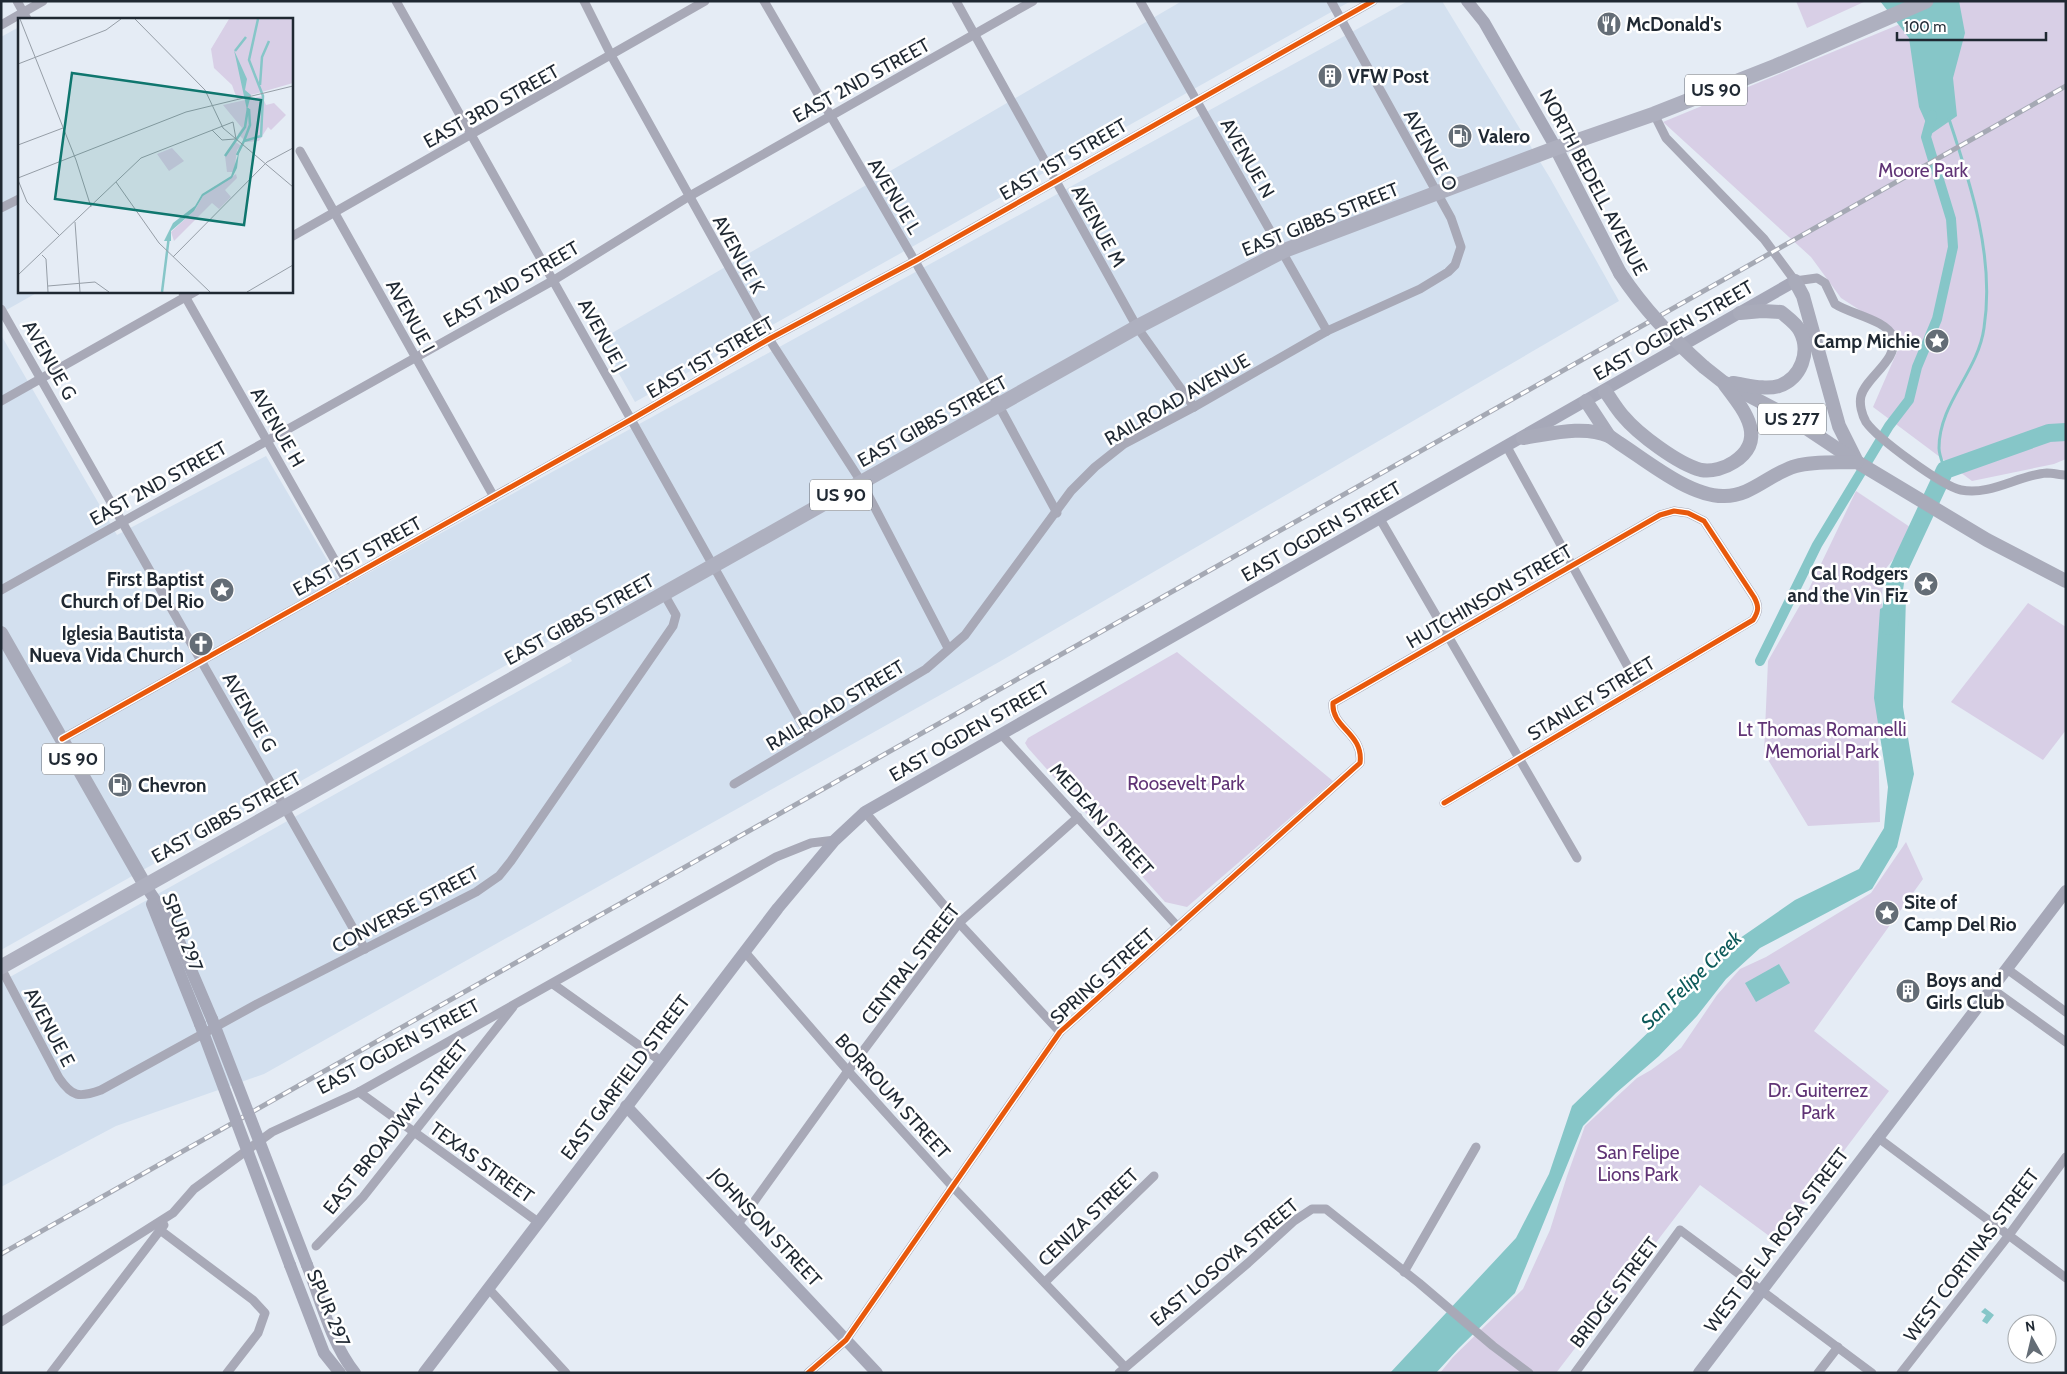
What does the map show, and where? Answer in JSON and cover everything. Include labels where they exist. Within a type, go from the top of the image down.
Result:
[{"type":"highway","name":"EAST GIBBS STREET","points":[[1,967],[1137,327],[1283,251],[1556,148],[1654,114],[1776,66],[1926,1]]},
{"type":"main road","name":"NORTH BEDELL AVENUE","points":[[1466,1],[1484,22],[1556,148],[1620,272],[1637,299],[1668,335],[1723,382]]},
{"type":"main road","name":"EAST OGDEN STREET","points":[[865,812],[1795,281]]},
{"type":"main road","points":[[1523,438],[1579,430],[1599,432],[1610,436],[1693,489],[1724,496],[1748,491],[1772,476],[1796,466],[1857,462],[1839,426],[1803,296],[1795,281]]},
{"type":"main road","points":[[1723,382],[1768,388],[1781,385],[1794,376],[1804,362],[1804,345],[1801,332],[1781,312],[1740,313]]},
{"type":"main road","points":[[1605,391],[1623,416],[1645,436],[1683,462],[1702,470],[1714,470],[1728,466],[1740,458],[1750,447],[1751,430],[1746,414],[1723,382]]},
{"type":"main road","name":"US 277","points":[[1723,382],[1788,416],[1857,462],[1987,540],[2066,582]]},
{"type":"main road","points":[[1586,401],[1610,436]]},
{"type":"main road","name":"US 90","points":[[1,633],[145,885]]},
{"type":"main road","name":"EAST GARFIELD STREET","points":[[424,1373],[744,951],[834,840],[865,812]]},
{"type":"main road","name":"SPUR 297","points":[[145,885],[172,926],[212,1019],[333,1331],[347,1363],[354,1373]]},
{"type":"main road","name":"SPUR 297","points":[[145,885],[162,934],[200,1024],[324,1353],[340,1373]]},
{"type":"main road","name":"WEST DE LA ROSA STREET","points":[[1699,1373],[2066,891]]},
{"type":"main road","name":"JOHNSON STREET","points":[[626,1106],[877,1373]]},
{"type":"main road","points":[[324,1353],[333,1373]]},
{"type":"street","points":[[17,1],[26,16],[43,1]]},
{"type":"street","name":"AVENUE J","points":[[396,1],[810,738]]},
{"type":"street","name":"AVENUE K","points":[[584,1],[688,197],[768,339],[862,483],[948,648]]},
{"type":"street","name":"EAST 3RD STREET","points":[[292,236],[706,1]]},
{"type":"street","name":"AVENUE L","points":[[764,1],[999,406],[1057,513]]},
{"type":"street","name":"AVENUE M","points":[[956,1],[1137,327],[1194,407]]},
{"type":"street","name":"EAST 2ND STREET","points":[[1,590],[554,280],[688,197],[1033,1]]},
{"type":"street","name":"AVENUE N","points":[[1140,1],[1327,331]]},
{"type":"street","name":"AVENUE O","points":[[1331,1],[1451,218],[1461,247],[1455,265]]},
{"type":"street","name":"EAST 1ST STREET","points":[[62,739],[632,419],[768,339],[915,262],[1055,180],[1342,21],[1373,1]]},
{"type":"street","points":[[1,26],[18,19]]},
{"type":"street","points":[[1654,114],[1666,138],[1764,239],[1795,281],[1817,278],[1825,283],[1835,304],[1881,324],[1892,337],[1891,352],[1861,395],[1862,413],[1873,430],[1888,443],[1960,490],[1979,491],[2046,473],[2066,475]]},
{"type":"street","name":"AVENUE I","points":[[300,151],[494,497]]},
{"type":"street","points":[[1,208],[18,200]]},
{"type":"street","name":"RAILROAD AVENUE","points":[[948,648],[965,635],[1057,513],[1070,491],[1095,467],[1117,450],[1327,331],[1439,279],[1455,265]]},
{"type":"street","points":[[1,401],[184,294]]},
{"type":"street","name":"AVENUE H","points":[[184,294],[346,580]]},
{"type":"street","name":"AVENUE G","points":[[1,309],[42,378],[365,949]]},
{"type":"street","points":[[1507,447],[1639,687]]},
{"type":"street","name":"HUTCHINSON STREET","points":[[1333,703],[1660,515],[1674,511],[1688,513],[1704,521],[1758,605],[1757,613],[1753,620]]},
{"type":"street","points":[[1380,519],[1577,858]]},
{"type":"street","name":"CONVERSE STREET","points":[[76,1096],[89,1095],[101,1090],[249,1008],[476,892],[500,876],[674,626],[676,615],[664,594]]},
{"type":"street","name":"STANLEY STREET","points":[[1444,803],[1753,620]]},
{"type":"street","name":"RAILROAD STREET","points":[[734,784],[926,669],[948,648]]},
{"type":"street","name":"SPRING STREET","points":[[808,1373],[846,1340],[1060,1032],[1360,763],[1361,753],[1359,746],[1335,716],[1333,703]]},
{"type":"street","name":"MEDEAN STREET","points":[[1001,734],[1178,927]]},
{"type":"street","points":[[865,812],[959,922],[1060,1032]]},
{"type":"street","name":"CENTRAL STREET","points":[[738,1224],[848,1071],[959,922],[1078,818]]},
{"type":"street","name":"EAST OGDEN STREET","points":[[1,1322],[173,1213],[194,1189],[272,1132],[359,1092],[776,857],[811,842],[834,840]]},
{"type":"street","name":"BORROUM STREET","points":[[744,951],[848,1071],[952,1186],[1045,1282],[1122,1370]]},
{"type":"street","name":"AVENUE E","points":[[1,967],[59,1078],[67,1089],[76,1096]]},
{"type":"street","points":[[2008,969],[2066,1012]]},
{"type":"street","points":[[552,984],[661,1061]]},
{"type":"street","points":[[1992,988],[2066,1042]]},
{"type":"street","name":"EAST BROADWAY STREET","points":[[316,1246],[363,1197],[516,1003]]},
{"type":"street","name":"TEXAS STREET","points":[[359,1092],[538,1222]]},
{"type":"street","points":[[1878,1137],[2066,1278]]},
{"type":"street","points":[[1404,1272],[1476,1147]]},
{"type":"street","name":"WEST CORTINAS STREET","points":[[1901,1373],[2009,1235],[2066,1157]]},
{"type":"street","name":"CENIZA STREET","points":[[1045,1282],[1154,1176]]},
{"type":"street","name":"EAST LOSOYA STREET","points":[[1122,1370],[1248,1263],[1294,1221],[1312,1209],[1326,1209],[1493,1346],[1529,1373]]},
{"type":"street","points":[[51,1373],[173,1213]]},
{"type":"street","points":[[160,1230],[253,1300],[264,1314],[258,1333],[227,1373]]},
{"type":"street","name":"BRIDGE STREET","points":[[1574,1373],[1680,1230],[1762,1291]]},
{"type":"street","points":[[488,1288],[566,1373]]},
{"type":"street","points":[[1762,1291],[1872,1373]]},
{"type":"street","points":[[1818,1373],[1838,1347]]},
{"type":"shaded area","points":[[1182,1],[1351,1],[635,402],[600,340]]},
{"type":"shaded area","points":[[1408,1],[1442,1],[1550,178],[1619,301],[999,662],[264,1074],[116,1126],[1,1187],[1,982],[572,661],[558,636],[1,950],[1,335],[117,535],[266,456],[343,587]]},
{"type":"shaded area","points":[[18,28],[18,292],[38,292],[1,313],[1,37]]},
{"type":"green space","points":[[1796,1],[1866,1],[1807,28]]},
{"type":"green space","name":"Moore Park","points":[[1956,1],[2066,1],[2066,459],[2054,464],[1972,481],[1873,407],[1903,338],[1841,298],[1811,257],[1663,122]]},
{"type":"green space","name":"Lt Thomas Romanelli Memorial Park","points":[[1856,491],[1916,531],[1883,572],[1878,733],[1880,822],[1808,826],[1764,753],[1768,661],[1807,593]]},
{"type":"green space","points":[[2028,603],[2066,627],[2066,730],[2043,760],[1951,702]]},
{"type":"green space","name":"Roosevelt Park","points":[[1177,652],[1333,781],[1187,907],[1165,902],[1025,743],[1028,738]]},
{"type":"green space","name":"San Felipe Lions Park","points":[[1906,842],[1923,879],[1814,1031],[1889,1091],[1776,1241],[1700,1185],[1556,1373],[1440,1373],[1453,1357],[1523,1289],[1550,1230],[1585,1126],[1637,1078],[1681,1048],[1717,995],[1740,969],[1766,957],[1871,893]]},
{"type":"water","points":[[1880,1],[1959,1],[1965,33],[1953,78],[1957,116],[1931,134],[1919,107],[1909,38]]},
{"type":"water","points":[[1906,596],[1903,707],[1914,774],[1897,847],[1872,889],[1760,948],[1726,979],[1697,1016],[1659,1056],[1616,1093],[1583,1126],[1515,1293],[1436,1373],[1390,1373],[1516,1238],[1549,1174],[1572,1106],[1692,990],[1730,945],[1795,900],[1859,869],[1884,828],[1888,787],[1874,698],[1880,609]]},
{"type":"water","points":[[1779,964],[1790,983],[1756,1002],[1745,983]]},
{"type":"water","points":[[1985,1308],[1994,1315],[1987,1324],[1982,1321],[1986,1315],[1981,1312]]},
{"type":"waterway","points":[[1760,661],[1817,545],[1889,426],[1909,400],[1917,367],[1937,319],[1953,247],[1951,219],[1926,137],[1932,115]]},
{"type":"waterway","points":[[1945,470],[1939,451],[1941,432],[1945,416],[1980,344],[1987,302],[1984,249],[1979,222],[1973,196],[1949,119]]},
{"type":"waterway","name":"San Felipe Creek","points":[[1889,626],[1896,575],[1945,470],[2049,433],[2066,432]]},
{"type":"railway","points":[[1,1254],[2066,86]]},
{"type":"cycle path","points":[[62,739],[632,419],[769,339],[915,261],[1373,1]]},
{"type":"cycle path","points":[[808,1373],[846,1340],[1060,1032],[1360,763],[1360,753],[1357,744],[1337,719],[1333,703],[1660,515],[1674,511],[1688,513],[1704,521],[1756,600],[1758,608],[1753,620],[1444,803]]},
{"type":"place","name":"McDonald's","points":[[1609,24]]},
{"type":"place","name":"VFW Post","points":[[1330,76]]},
{"type":"place","name":"Valero","points":[[1460,136]]},
{"type":"place","name":"Camp Michie","points":[[1937,341]]},
{"type":"place","name":"Cal Rodgers and the Vin Fiz","points":[[1926,584]]},
{"type":"place","name":"First Baptist Church of Del Rio","points":[[222,590]]},
{"type":"place","name":"Iglesia Bautista Nueva Vida Church","points":[[201,644]]},
{"type":"place","name":"Chevron","points":[[120,785]]},
{"type":"place","name":"Site of Camp Del Rio","points":[[1887,913]]},
{"type":"place","name":"Boys and Girls Club","points":[[1908,991]]},
{"type":"park label","name":"Dr. Guiterrez Park","points":[[1818,1101]]}]
